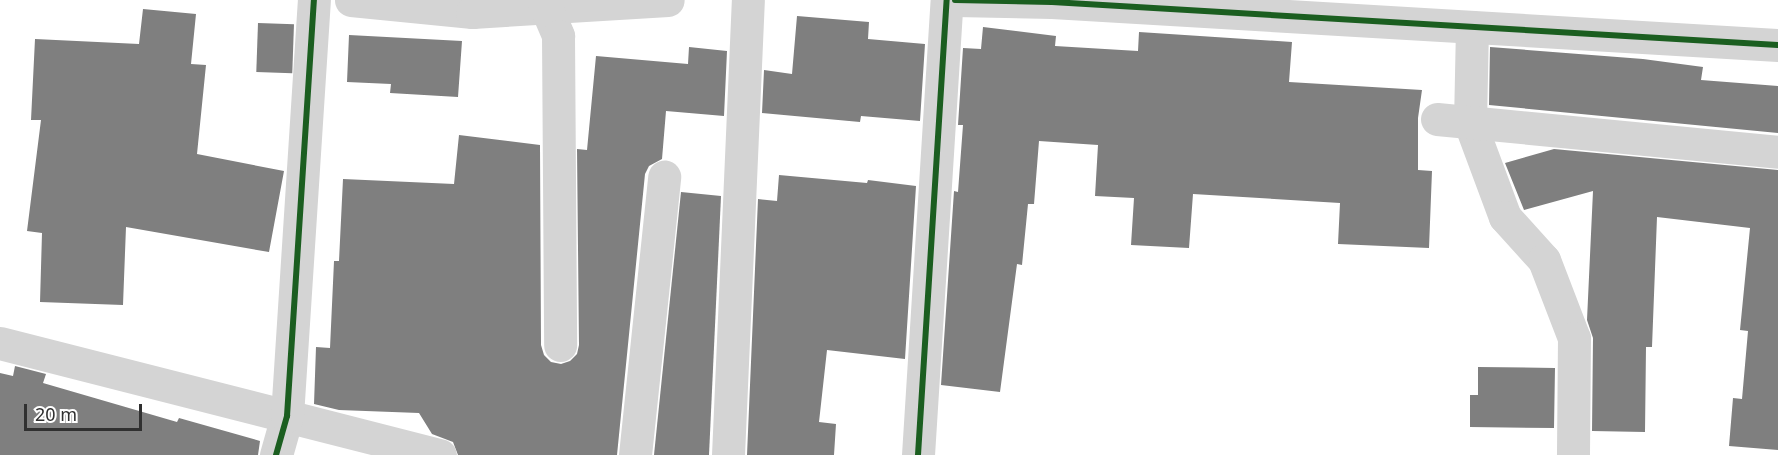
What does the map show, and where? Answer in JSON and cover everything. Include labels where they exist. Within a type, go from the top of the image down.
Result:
[{"type":"street","points":[[276,455],[287,416],[314,0]]},
{"type":"street","points":[[358,0],[472,12],[544,4],[668,0]]},
{"type":"street","points":[[728,455],[748,0]]},
{"type":"street","points":[[918,455],[947,0]]},
{"type":"street","points":[[955,0],[1052,2],[1778,45]]},
{"type":"street","points":[[544,4],[558,36],[560,345]]},
{"type":"street","points":[[1472,27],[1470,123],[1505,217],[1544,260],[1574,338],[1573,455]]},
{"type":"street","points":[[1437,119],[1778,152]]},
{"type":"street","points":[[635,455],[664,177]]},
{"type":"street","points":[[0,343],[440,455]]},
{"type":"building","points":[[143,9],[196,14],[191,64],[206,65],[197,154],[284,171],[269,252],[126,227],[123,305],[40,302],[42,233],[27,231],[41,120],[31,120],[35,39],[139,44]]},
{"type":"building","points":[[797,16],[869,22],[868,39],[925,44],[920,121],[861,116],[860,122],[762,113],[764,70],[792,74]]},
{"type":"building","points":[[258,23],[294,24],[292,73],[256,72]]},
{"type":"building","points":[[983,27],[1056,36],[1055,46],[1138,51],[1139,32],[1292,42],[1289,82],[1422,90],[1418,118],[1418,170],[1432,171],[1429,248],[1338,244],[1340,203],[1193,194],[1189,248],[1131,245],[1134,198],[1095,196],[1098,145],[1039,141],[1034,204],[1028,204],[1022,265],[1017,264],[1000,392],[941,385],[954,191],[958,192],[963,125],[958,125],[963,48],[981,49]]},
{"type":"building","points":[[349,35],[462,41],[458,97],[390,93],[391,84],[347,82]]},
{"type":"building","points":[[689,47],[727,51],[724,116],[666,111],[662,159],[649,166],[645,174],[617,455],[458,455],[453,442],[432,434],[419,413],[339,410],[314,404],[316,347],[330,348],[334,261],[339,261],[343,179],[454,184],[459,135],[540,145],[541,345],[544,355],[551,362],[561,364],[570,361],[577,354],[579,345],[577,149],[587,150],[596,56],[688,64]]},
{"type":"building","points":[[1490,47],[1643,59],[1703,67],[1701,80],[1778,86],[1778,133],[1489,105]]},
{"type":"building","points":[[1554,149],[1778,170],[1778,450],[1729,446],[1733,398],[1742,399],[1748,331],[1740,330],[1750,228],[1657,217],[1652,347],[1646,347],[1645,432],[1592,431],[1593,338],[1587,320],[1593,191],[1524,210],[1505,163]]},
{"type":"building","points":[[779,175],[867,183],[868,180],[916,186],[905,359],[827,350],[819,422],[836,424],[834,455],[747,455],[758,199],[777,201]]},
{"type":"building","points":[[681,192],[721,196],[709,455],[654,455]]},
{"type":"building","points":[[15,366],[46,374],[43,383],[177,422],[179,418],[260,441],[258,455],[0,455],[0,373],[13,376]]},
{"type":"building","points":[[1478,367],[1555,368],[1554,428],[1470,427],[1470,395],[1478,395]]},
{"type":"cycle path","points":[[276,455],[287,416],[314,0]]},
{"type":"cycle path","points":[[918,455],[947,0]]},
{"type":"cycle path","points":[[955,0],[1052,2],[1778,45]]}]
